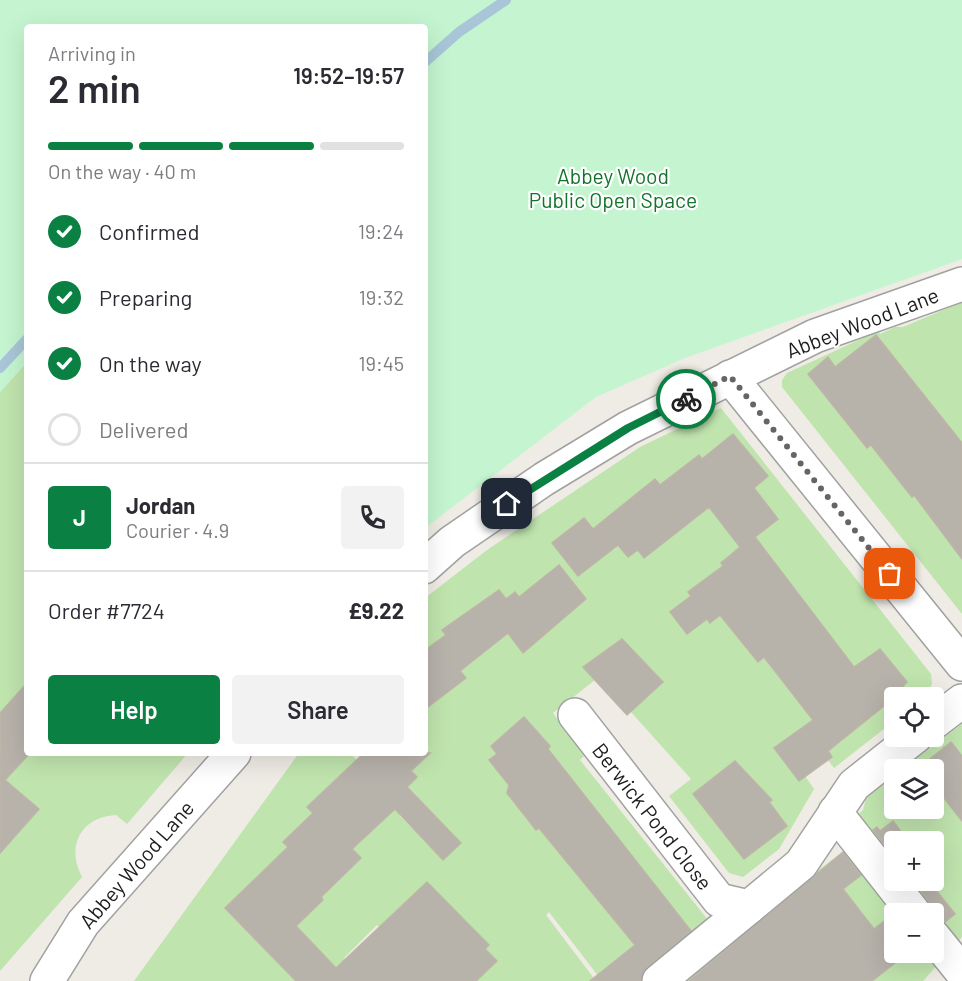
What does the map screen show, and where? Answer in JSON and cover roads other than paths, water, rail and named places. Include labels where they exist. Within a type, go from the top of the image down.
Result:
[{"type":"street","name":"Abbey Wood Lane","points":[[428,563],[452,542],[544,479],[628,428],[815,336],[962,284]]},
{"type":"street","points":[[730,376],[962,664]]},
{"type":"street","points":[[944,715],[962,701]]},
{"type":"street","name":"Berwick Pond Close","points":[[575,715],[719,900],[749,907]]},
{"type":"street","points":[[659,981],[801,864],[854,785],[902,747]]},
{"type":"street","name":"Abbey Wood Lane","points":[[47,981],[83,923],[231,756]]},
{"type":"street","points":[[835,812],[906,903]]},
{"type":"street","points":[[944,950],[962,972]]},
{"type":"waterway","points":[[428,59],[459,32],[506,0]]},
{"type":"waterway","points":[[0,368],[24,342]]},
{"type":"park label","name":"Abbey Wood Public Open Space","points":[[613,187]]}]
